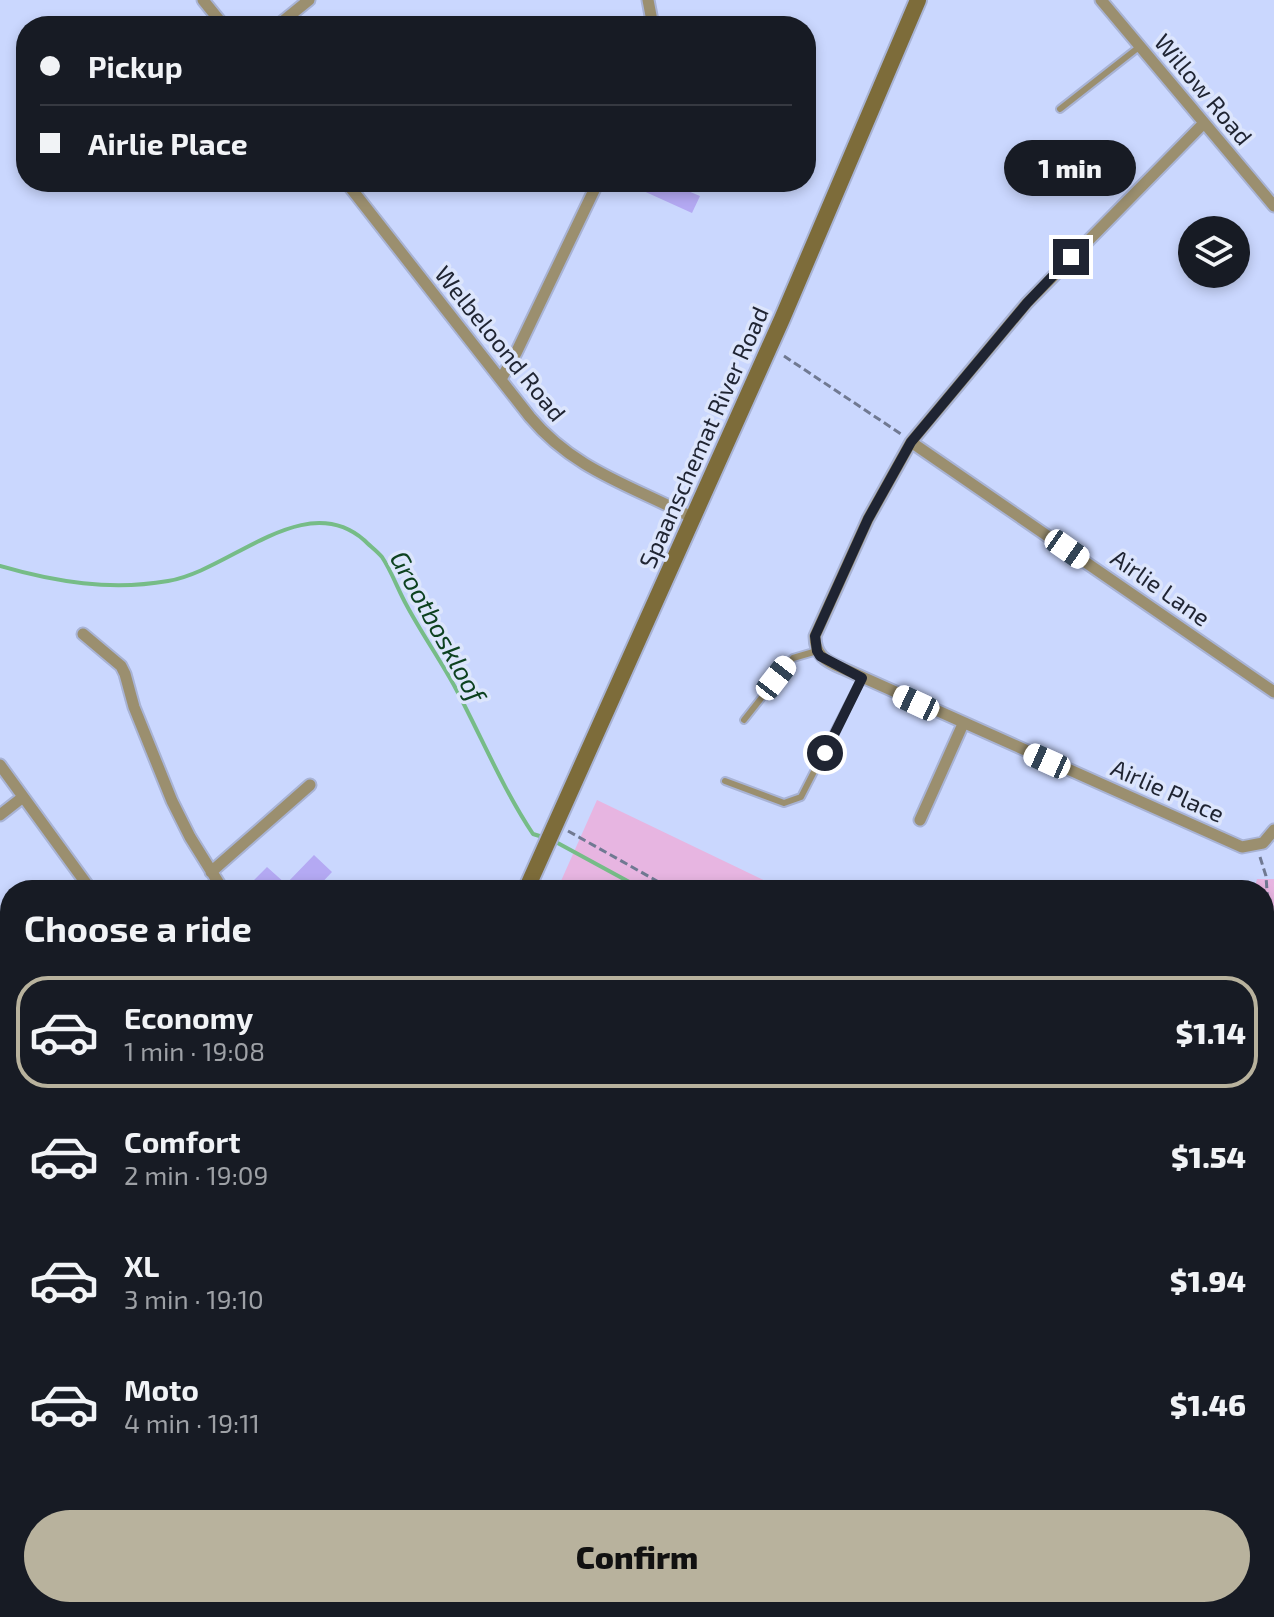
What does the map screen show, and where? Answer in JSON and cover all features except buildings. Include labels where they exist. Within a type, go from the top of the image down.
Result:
[{"type":"main road","name":"Spaanschemat River Road","points":[[531,880],[546,848],[560,830],[693,518],[886,81],[918,0]]},
{"type":"street","points":[[203,0],[216,16]]},
{"type":"street","points":[[289,16],[309,0]]},
{"type":"street","name":"Willow Road","points":[[1101,0],[1274,206]]},
{"type":"street","points":[[817,651],[815,636],[840,580],[868,519],[911,442],[1027,303],[1203,124]]},
{"type":"street","name":"Welbeloond Road","points":[[354,192],[536,425],[558,448],[584,465],[693,518]]},
{"type":"street","points":[[501,379],[593,192]]},
{"type":"street","name":"Airlie Lane","points":[[911,442],[1274,692]]},
{"type":"street","points":[[83,634],[121,666],[172,801],[216,880]]},
{"type":"street","name":"Airlie Place","points":[[817,651],[826,661],[963,724],[1242,847],[1257,846]]},
{"type":"street","points":[[920,820],[963,724]]},
{"type":"street","points":[[0,765],[84,880]]},
{"type":"street","points":[[211,872],[310,785]]},
{"type":"street","points":[[0,815],[23,797]]},
{"type":"street","points":[[1257,846],[1274,830]]},
{"type":"lane","points":[[1060,109],[1140,47]]},
{"type":"lane","points":[[744,720],[793,658],[817,651]]},
{"type":"lane","points":[[725,781],[784,803],[801,797],[862,678]]},
{"type":"path","points":[[784,356],[911,442]]},
{"type":"path","points":[[560,830],[654,880]]},
{"type":"path","points":[[1257,846],[1266,880]]},
{"type":"shaded area","points":[[597,800],[763,880],[561,880]]},
{"type":"waterway","name":"Grootboskloof","points":[[0,566],[83,583],[147,584],[192,574],[292,527],[317,523],[341,526],[364,540],[382,557],[456,689],[522,817],[533,834],[546,838]]},
{"type":"waterway","name":"Grootboskloof","points":[[554,841],[626,880]]},
{"type":"route","points":[[825,753],[862,678],[820,656],[815,636],[868,519],[911,442],[1027,303],[1071,257]]}]
